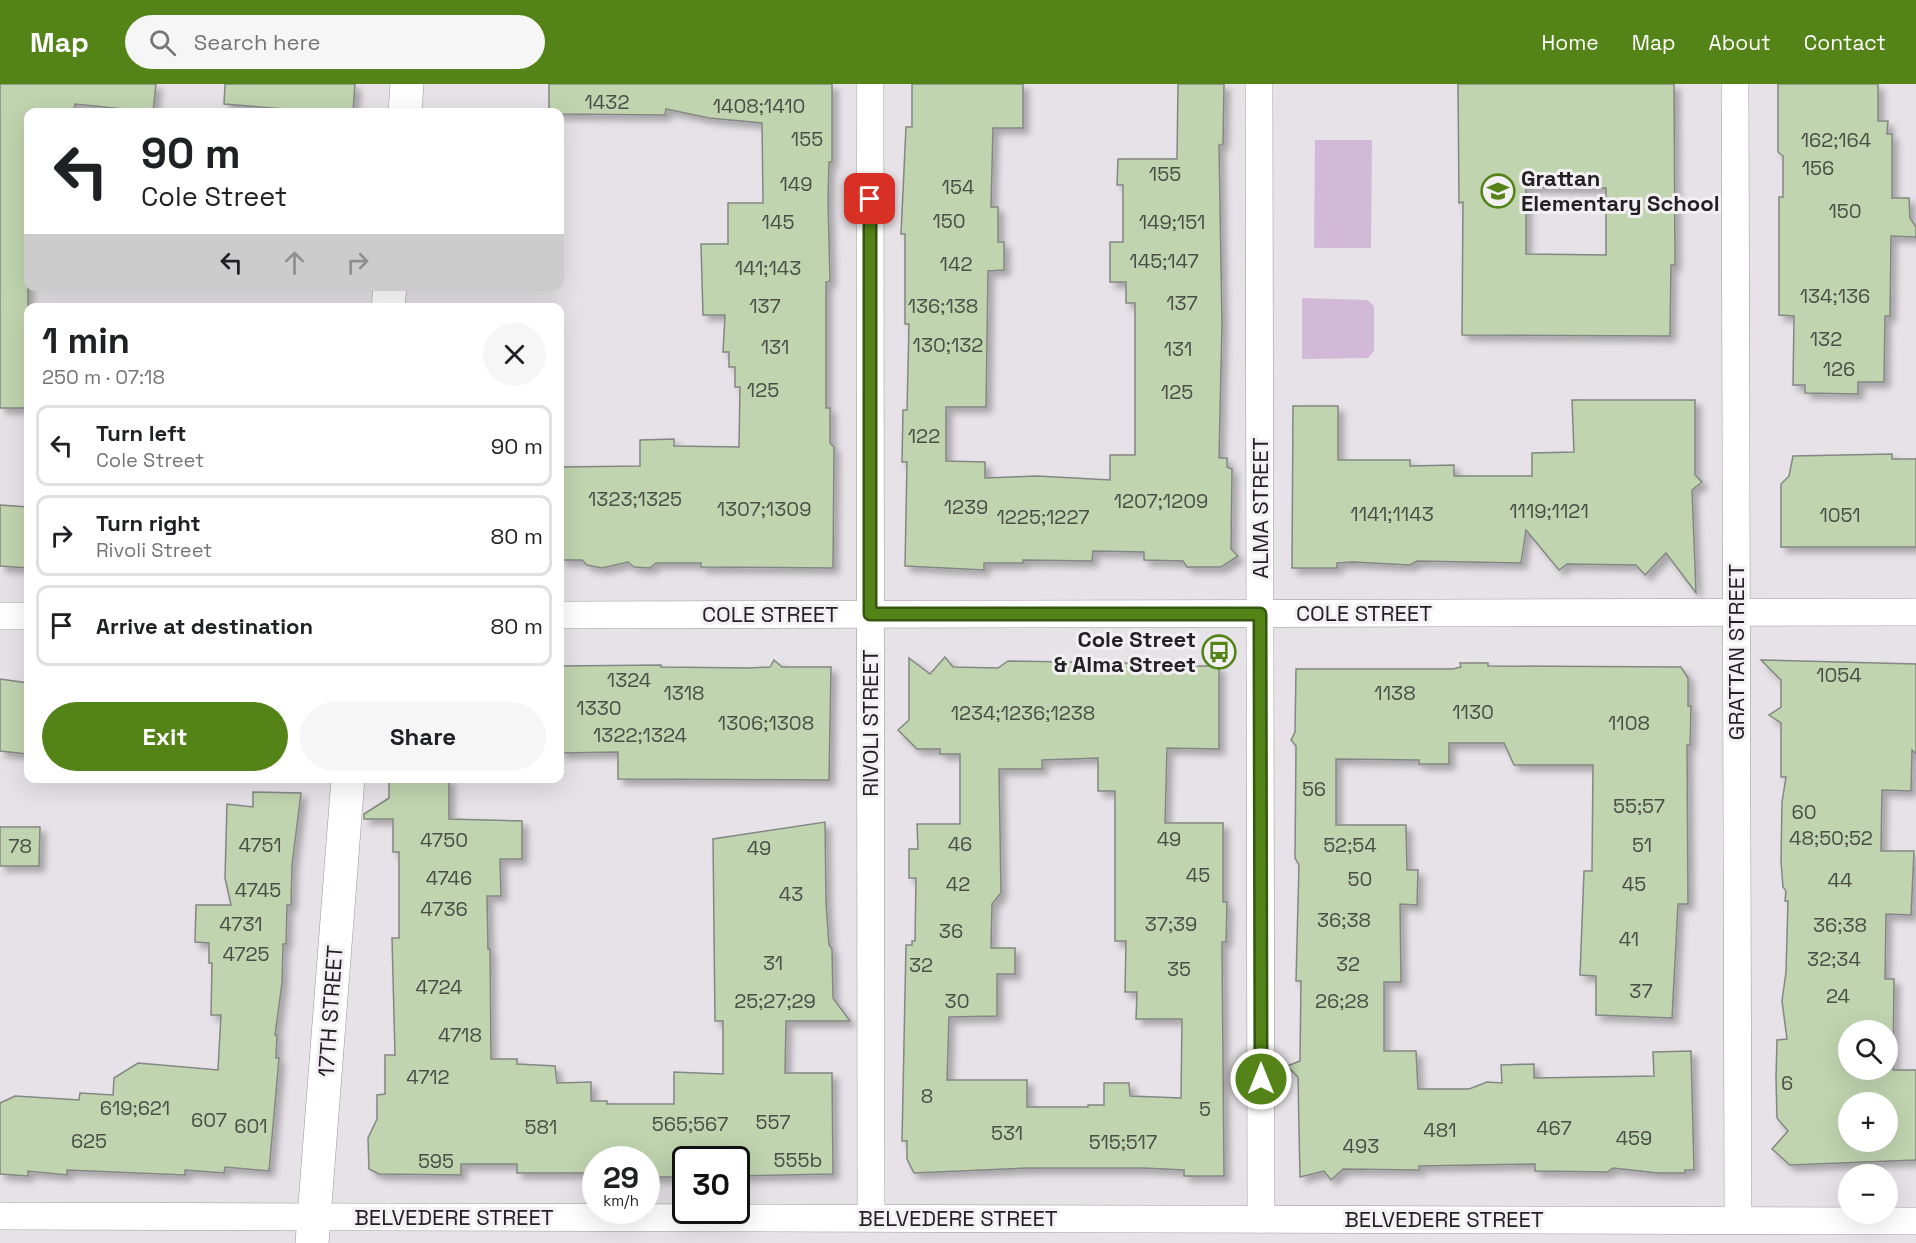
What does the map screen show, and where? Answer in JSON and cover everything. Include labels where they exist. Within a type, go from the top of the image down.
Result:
[{"type":"main road","points":[[405,108],[407,84]]},
{"type":"main road","name":"17TH STREET","points":[[313,1230],[348,783]]},
{"type":"street","name":"RIVOLI STREET","points":[[870,84],[871,1218]]},
{"type":"street","name":"ALMA STREET","points":[[1259,84],[1261,1219]]},
{"type":"street","name":"GRATTAN STREET","points":[[1736,84],[1738,1220]]},
{"type":"street","name":"COLE STREET","points":[[564,615],[1916,612]]},
{"type":"street","points":[[0,616],[24,616]]},
{"type":"street","name":"BELVEDERE STREET","points":[[0,1216],[313,1230],[871,1218],[1916,1221]]},
{"type":"shaded area","points":[[1315,140],[1372,140],[1371,248],[1314,248]]},
{"type":"shaded area","points":[[1302,298],[1367,300],[1374,306],[1374,351],[1368,358],[1302,359]]},
{"type":"building","points":[[0,84],[156,84],[153,108],[114,108],[75,104],[74,108],[24,108],[24,291],[28,291],[28,303],[24,303],[24,408],[0,408]]},
{"type":"building","points":[[225,84],[355,84],[353,108],[272,108],[224,104]]},
{"type":"building","points":[[549,84],[832,84],[832,162],[829,162],[828,200],[830,281],[826,282],[826,408],[830,408],[830,443],[834,447],[833,568],[701,567],[701,563],[656,563],[650,568],[634,567],[628,562],[602,568],[587,565],[582,560],[564,560],[564,467],[640,466],[640,440],[674,439],[674,446],[739,447],[740,387],[735,387],[735,367],[729,367],[729,352],[723,352],[725,315],[703,315],[701,244],[728,244],[728,203],[763,203],[762,123],[709,118],[666,109],[665,115],[564,114],[564,108],[549,108]]},
{"type":"building","points":[[912,84],[1023,84],[1023,128],[993,128],[991,207],[998,207],[998,242],[1004,242],[1004,270],[988,271],[986,407],[946,407],[946,461],[985,462],[985,478],[1037,476],[1110,480],[1110,455],[1135,455],[1135,303],[1126,303],[1126,282],[1110,282],[1110,242],[1123,242],[1123,185],[1117,185],[1118,159],[1177,159],[1178,84],[1224,84],[1223,144],[1219,145],[1222,324],[1219,458],[1227,458],[1227,467],[1232,469],[1231,549],[1238,556],[1221,567],[1187,567],[1183,561],[1144,560],[1144,552],[1093,551],[1092,561],[1023,560],[1023,563],[984,563],[984,570],[905,566],[907,462],[902,462],[903,410],[907,410],[909,324],[905,324],[905,234],[901,234],[906,127],[912,127]]},
{"type":"building","points":[[1458,84],[1674,84],[1675,265],[1671,265],[1670,336],[1462,335],[1463,202],[1459,203]],"holes":[[[1526,187],[1606,188],[1606,255],[1526,254]]]},
{"type":"building","points":[[1778,84],[1878,84],[1878,121],[1888,121],[1887,134],[1892,134],[1892,198],[1909,198],[1910,218],[1916,227],[1916,237],[1891,236],[1890,316],[1885,316],[1884,382],[1858,382],[1858,394],[1805,393],[1805,385],[1793,385],[1794,316],[1779,315],[1779,197],[1783,197],[1783,156],[1778,152]]},
{"type":"building","points":[[1572,400],[1695,400],[1695,475],[1702,482],[1692,490],[1696,593],[1666,553],[1645,575],[1636,565],[1567,564],[1559,570],[1526,530],[1521,563],[1417,561],[1410,565],[1353,562],[1337,563],[1337,568],[1292,568],[1293,406],[1338,406],[1338,460],[1410,460],[1410,466],[1454,465],[1454,476],[1532,476],[1532,453],[1574,452]]},
{"type":"building","points":[[1892,454],[1892,459],[1916,459],[1916,547],[1781,547],[1781,484],[1789,476],[1793,456]]},
{"type":"building","points":[[0,505],[24,507],[24,568],[0,566]]},
{"type":"building","points":[[945,657],[953,667],[998,668],[1008,661],[1129,663],[1129,660],[1172,660],[1172,666],[1219,666],[1219,749],[1167,748],[1165,823],[1223,823],[1223,902],[1227,902],[1226,942],[1222,942],[1224,1176],[1184,1176],[1184,1170],[1143,1168],[1026,1168],[914,1173],[907,1159],[907,1141],[902,1141],[906,945],[912,945],[912,941],[915,941],[916,878],[909,878],[909,849],[918,849],[917,824],[960,824],[960,754],[940,754],[940,749],[917,749],[898,730],[909,720],[909,658],[930,674]],"holes":[[[1098,758],[1098,791],[1115,791],[1115,941],[1126,941],[1125,992],[1137,992],[1136,1019],[1182,1019],[1181,1098],[1130,1096],[1129,1083],[1104,1083],[1104,1105],[1027,1107],[1027,1080],[947,1080],[949,1017],[997,1016],[997,974],[1015,974],[1015,948],[991,948],[992,904],[1001,893],[999,769],[1042,769],[1042,760]]]},
{"type":"building","points":[[774,660],[782,667],[831,667],[829,780],[618,779],[618,752],[564,753],[564,666],[770,667]]},
{"type":"building","points":[[1761,660],[1916,664],[1916,754],[1912,750],[1911,791],[1882,790],[1881,851],[1914,851],[1911,915],[1886,914],[1885,979],[1894,979],[1894,1020],[1838,1020],[1838,1080],[1898,1080],[1898,1070],[1916,1070],[1916,1160],[1790,1165],[1772,1149],[1788,1131],[1777,1118],[1776,1078],[1777,1040],[1787,1039],[1782,1001],[1786,972],[1788,901],[1785,901],[1786,891],[1783,887],[1781,861],[1782,802],[1786,777],[1781,777],[1781,723],[1769,715],[1781,707],[1781,680]]},
{"type":"building","points":[[1460,663],[1488,663],[1488,666],[1681,667],[1688,678],[1688,706],[1691,706],[1690,745],[1687,745],[1688,904],[1678,904],[1672,1018],[1596,1015],[1596,976],[1580,975],[1584,871],[1592,871],[1593,765],[1514,765],[1504,743],[1449,743],[1449,764],[1419,764],[1419,760],[1336,759],[1336,825],[1406,825],[1407,870],[1418,870],[1417,905],[1400,904],[1401,982],[1384,982],[1384,1051],[1416,1051],[1418,1089],[1469,1089],[1487,1082],[1502,1083],[1501,1065],[1534,1064],[1534,1078],[1654,1076],[1653,1052],[1691,1051],[1694,1170],[1685,1170],[1685,1173],[1658,1173],[1613,1168],[1607,1172],[1535,1171],[1535,1164],[1419,1166],[1419,1170],[1343,1169],[1331,1180],[1324,1171],[1300,1177],[1298,1077],[1287,1066],[1300,1061],[1301,981],[1296,981],[1299,865],[1295,858],[1296,746],[1291,740],[1295,732],[1296,669],[1453,669],[1461,667]]},
{"type":"building","points":[[0,679],[24,682],[24,754],[0,751]]},
{"type":"building","points":[[389,783],[449,783],[449,819],[522,821],[522,859],[500,859],[501,896],[487,896],[491,1059],[517,1059],[517,1064],[555,1066],[557,1083],[591,1082],[591,1101],[607,1101],[607,1104],[674,1104],[674,1072],[723,1074],[723,1021],[715,1021],[713,839],[825,822],[826,903],[829,945],[832,949],[833,998],[850,1021],[786,1021],[785,1073],[832,1073],[833,1174],[750,1176],[750,1146],[672,1146],[672,1177],[660,1177],[660,1146],[582,1146],[582,1173],[517,1173],[517,1164],[461,1164],[461,1175],[379,1174],[369,1169],[368,1138],[377,1119],[377,1095],[385,1094],[385,1055],[395,1055],[392,938],[399,938],[399,852],[393,852],[393,819],[364,819],[364,814],[389,798]]},
{"type":"building","points":[[253,792],[301,793],[292,865],[291,905],[287,905],[286,944],[283,944],[282,983],[275,1035],[277,1035],[276,1058],[279,1058],[269,1171],[225,1167],[224,1173],[185,1170],[185,1175],[67,1170],[67,1175],[28,1171],[28,1176],[0,1174],[0,1103],[15,1096],[79,1100],[80,1093],[113,1095],[114,1078],[138,1063],[218,1070],[221,1015],[211,1015],[212,963],[209,963],[209,943],[195,942],[196,905],[231,905],[225,878],[227,804],[253,807]]},
{"type":"building","points":[[0,827],[40,827],[39,866],[0,866]]},
{"type":"place","name":"Grattan Elementary School","points":[[1498,191]]},
{"type":"place","name":"Cole Street & Alma Street","points":[[1219,652]]},
{"type":"route","points":[[870,199],[870,614],[1260,614],[1261,1079]]}]
